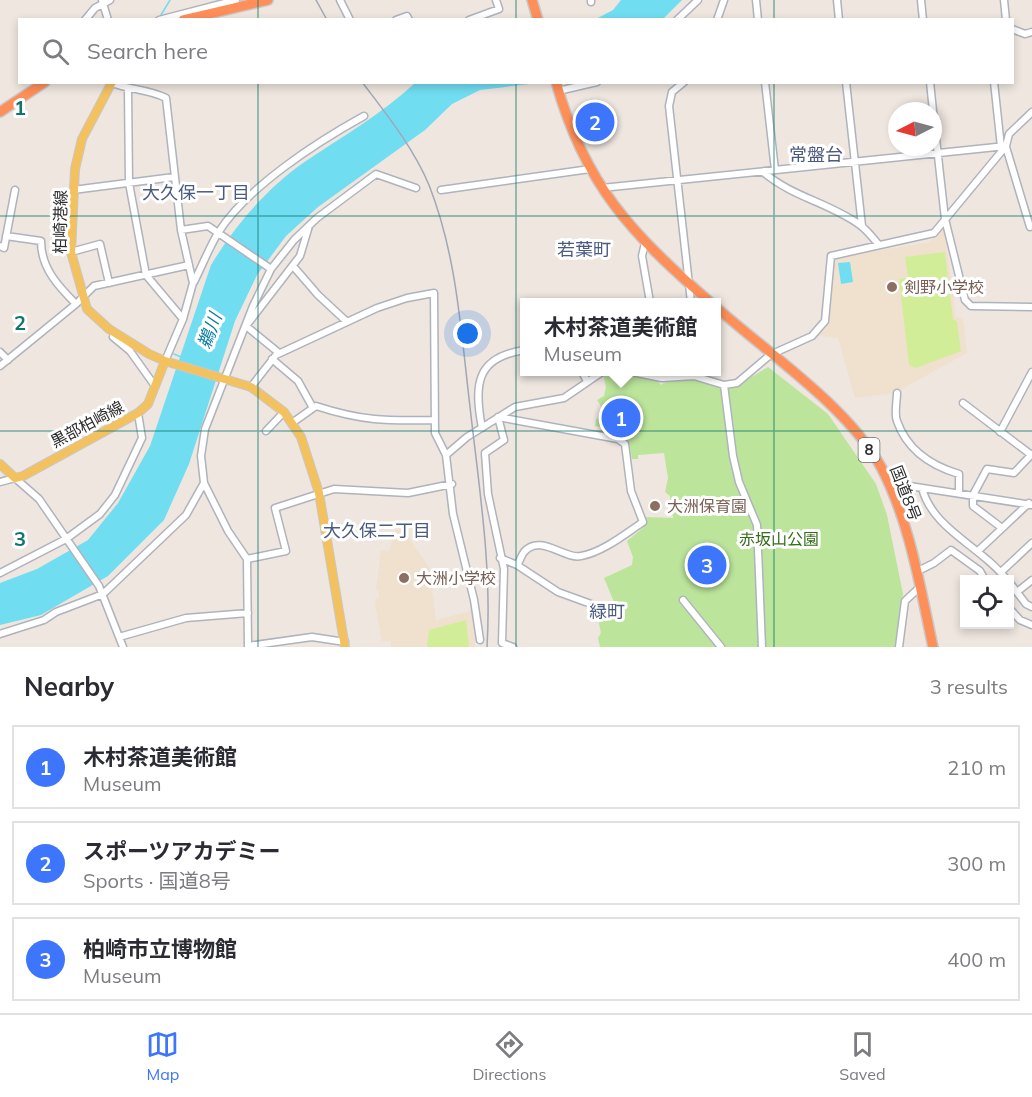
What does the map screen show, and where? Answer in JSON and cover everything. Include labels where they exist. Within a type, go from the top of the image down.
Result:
[{"type":"highway","points":[[188,18],[268,0]]},
{"type":"highway","points":[[532,0],[538,18]]},
{"type":"highway","points":[[0,112],[42,84]]},
{"type":"highway","points":[[557,88],[590,169],[602,188],[645,243],[704,298]]},
{"type":"highway","name":"国道8号","points":[[721,311],[839,411],[880,465],[900,508],[933,647]]},
{"type":"main road","name":"柏崎港線","points":[[111,84],[82,139],[76,160],[71,252],[75,272],[85,294],[87,309],[114,333],[168,362],[251,387],[284,412],[307,451],[319,493],[345,645]]},
{"type":"main road","name":"黒部柏崎線","points":[[15,478],[138,413],[148,404],[168,362]]},
{"type":"main road","points":[[0,464],[15,478]]},
{"type":"street","points":[[86,18],[103,2],[110,0]]},
{"type":"street","points":[[167,18],[236,0]]},
{"type":"street","points":[[340,0],[349,18]]},
{"type":"street","points":[[474,18],[499,9],[496,0]]},
{"type":"street","points":[[679,18],[698,0]]},
{"type":"street","points":[[718,18],[724,0]]},
{"type":"street","points":[[756,0],[758,18]]},
{"type":"street","points":[[837,0],[839,18]]},
{"type":"street","points":[[921,0],[923,18]]},
{"type":"street","points":[[1004,0],[1006,18]]},
{"type":"street","points":[[103,2],[107,18]]},
{"type":"street","points":[[1014,30],[1025,34],[1032,32]]},
{"type":"street","points":[[115,84],[128,89],[150,90],[166,98],[181,230],[193,283]]},
{"type":"street","points":[[557,88],[584,84]]},
{"type":"street","points":[[681,84],[670,97],[676,181],[690,298]]},
{"type":"street","points":[[765,84],[775,170]]},
{"type":"street","points":[[846,84],[862,226]]},
{"type":"street","points":[[930,84],[932,102]]},
{"type":"street","points":[[994,84],[1003,147],[1032,234]]},
{"type":"street","points":[[128,89],[129,183],[146,275],[183,319]]},
{"type":"street","points":[[652,376],[662,378],[694,376],[724,385],[737,383],[770,354],[812,336],[825,321],[831,256],[934,233],[1003,147],[1009,134],[1032,112]]},
{"type":"street","points":[[168,362],[193,283],[221,233],[257,191],[292,161],[364,116]]},
{"type":"street","points":[[942,153],[1003,147]]},
{"type":"street","points":[[602,188],[910,156]]},
{"type":"street","points":[[938,156],[945,219],[965,300],[971,306],[1032,307]]},
{"type":"street","points":[[441,190],[590,169]]},
{"type":"street","points":[[763,172],[781,187],[830,207],[862,226],[879,245]]},
{"type":"street","points":[[345,645],[312,638],[248,646],[247,559],[228,531],[204,483],[201,456],[206,429],[270,268],[309,225],[376,174],[416,188]]},
{"type":"street","points":[[73,190],[174,177]]},
{"type":"street","points":[[0,246],[4,248],[15,190]]},
{"type":"street","points":[[246,326],[300,256],[309,225]]},
{"type":"street","points":[[181,230],[208,226],[270,268]]},
{"type":"street","points":[[6,236],[41,241],[44,264],[76,304]]},
{"type":"street","points":[[645,243],[642,256],[649,298]]},
{"type":"street","points":[[71,252],[100,244],[109,283]]},
{"type":"street","points":[[0,366],[76,304],[94,286],[189,266]]},
{"type":"street","points":[[293,266],[318,295],[346,321]]},
{"type":"street","points":[[251,387],[279,353],[346,321],[407,298],[434,293],[435,433],[446,455],[452,484],[453,514],[474,600],[480,640]]},
{"type":"street","points":[[246,326],[279,353]]},
{"type":"street","points":[[114,333],[113,337],[130,351],[155,386]]},
{"type":"street","points":[[0,352],[8,360]]},
{"type":"street","points":[[482,428],[477,404],[480,374],[490,363],[520,352]]},
{"type":"street","points":[[272,359],[298,381],[313,408]]},
{"type":"street","points":[[1000,432],[1032,372]]},
{"type":"street","points":[[584,376],[587,381]]},
{"type":"street","points":[[446,455],[515,407],[564,398],[595,376]]},
{"type":"street","points":[[724,385],[733,456],[739,482],[757,525],[762,647]]},
{"type":"street","points":[[897,393],[896,420],[915,450],[925,460],[939,468],[959,474],[958,493]]},
{"type":"street","points":[[963,403],[1031,454],[1014,473],[987,469],[973,495],[973,506],[1002,528]]},
{"type":"street","points":[[292,423],[315,406],[347,416],[381,422],[434,420]]},
{"type":"street","points":[[266,431],[284,412]]},
{"type":"street","points":[[0,573],[66,539],[100,514],[115,495],[142,438],[138,413]]},
{"type":"street","points":[[498,417],[504,440],[485,453],[488,494],[504,569],[502,645],[513,647]]},
{"type":"street","points":[[498,417],[618,440],[625,444],[631,491],[643,522],[614,542],[582,556],[571,556],[558,548],[534,546],[524,553],[517,565]]},
{"type":"street","points":[[0,482],[15,478],[39,500],[104,594],[123,647]]},
{"type":"street","points":[[0,634],[44,620],[56,612],[104,594],[186,515],[204,483]]},
{"type":"street","points":[[247,559],[286,551],[275,508],[334,489],[408,493],[452,484]]},
{"type":"street","points":[[890,487],[903,485],[1031,503]]},
{"type":"street","points":[[922,488],[926,502],[935,517],[979,550],[1003,575]]},
{"type":"street","points":[[979,550],[1031,503]]},
{"type":"street","points":[[1001,572],[1032,543]]},
{"type":"street","points":[[915,572],[954,550],[982,575]]},
{"type":"street","points":[[500,558],[517,565],[558,592],[591,604]]},
{"type":"street","points":[[1017,592],[1032,580]]},
{"type":"street","points":[[899,647],[905,601],[920,587]]},
{"type":"street","points":[[1014,588],[1026,604],[1032,607]]},
{"type":"street","points":[[683,600],[721,647]]},
{"type":"street","points":[[119,638],[186,618],[248,613]]},
{"type":"street","points":[[1014,613],[1020,620],[1032,625]]},
{"type":"shaded area","name":"剣野小学校","points":[[944,226],[956,317],[963,318],[967,353],[895,393],[855,398],[838,338],[818,336],[829,316],[833,258],[930,242]]},
{"type":"shaded area","name":"大洲小学校","points":[[408,528],[410,540],[429,567],[436,620],[471,611],[475,624],[475,647],[391,647],[391,641],[382,641],[375,605],[376,598],[379,598],[379,590],[376,590],[381,550],[389,551],[395,530]]},
{"type":"green space","points":[[945,252],[953,319],[957,322],[961,351],[916,368],[909,365],[899,279],[908,278],[905,257]]},
{"type":"green space","name":"赤坂山公園","points":[[768,367],[828,414],[876,484],[887,515],[903,594],[895,647],[600,647],[598,638],[601,633],[597,615],[614,602],[604,578],[632,565],[633,557],[627,541],[643,528],[646,517],[673,518],[670,496],[665,492],[668,478],[664,453],[638,455],[638,459],[632,459],[629,442],[621,433],[630,426],[624,408],[618,410],[619,416],[611,419],[613,427],[611,429],[595,426],[596,419],[605,412],[597,400],[604,396],[606,387],[603,376],[650,376],[661,385],[678,379],[700,378],[707,379],[719,387],[738,385]]},
{"type":"green space","points":[[466,620],[469,647],[427,647],[429,630]]},
{"type":"water","points":[[621,0],[682,0],[664,18],[598,18],[613,10]]},
{"type":"water","name":"鵜川","points":[[414,84],[530,84],[480,90],[452,104],[425,130],[318,207],[286,236],[257,275],[235,321],[189,464],[164,520],[108,576],[41,615],[0,625],[0,583],[37,569],[88,540],[118,503],[150,446],[211,265],[230,237],[252,210],[289,173],[375,116]]},
{"type":"water","points":[[850,262],[853,282],[841,284],[838,263]]},
{"type":"waterway","points":[[161,15],[170,0]]},
{"type":"waterway","points":[[174,354],[181,357]]},
{"type":"railway","points":[[316,0],[326,18]]},
{"type":"railway","points":[[363,84],[399,132],[423,171],[446,239],[457,294],[484,527],[488,587],[487,647]]},
{"type":"place","name":"スポーツアカデミー","points":[[595,122]]},
{"type":"place","name":"剣野小学校","points":[[892,287]]},
{"type":"place","name":"木村茶道美術館","points":[[621,418]]},
{"type":"place","name":"大洲保育園","points":[[655,506]]},
{"type":"place","name":"柏崎市立博物館","points":[[707,565]]},
{"type":"place","name":"大洲小学校","points":[[404,578]]},
{"type":"district","name":"常盤台","points":[[816,155]]},
{"type":"district","name":"大久保一丁目","points":[[196,193]]},
{"type":"district","name":"若葉町","points":[[584,250]]},
{"type":"district","name":"大久保二丁目","points":[[377,531]]},
{"type":"district","name":"緑町","points":[[607,612]]}]
